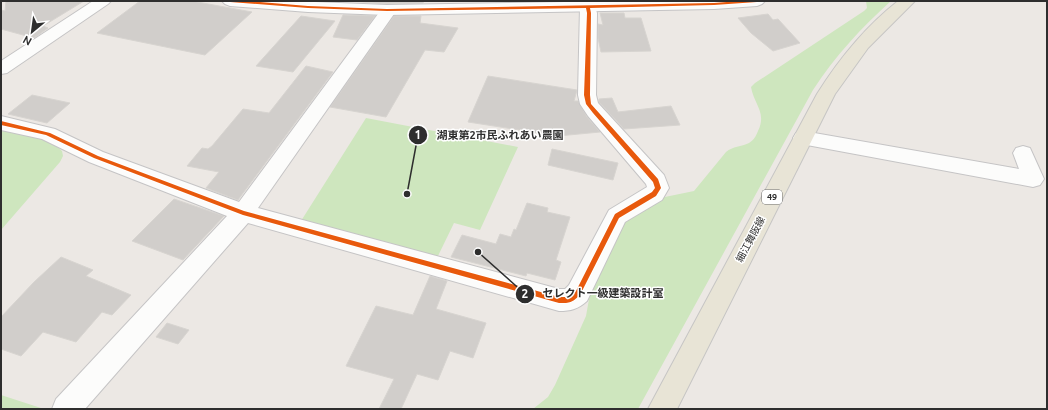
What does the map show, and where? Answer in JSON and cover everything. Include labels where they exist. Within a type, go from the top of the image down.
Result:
[{"type":"main road","name":"細江舞阪線","points":[[662,409],[826,94],[848,61],[872,33],[907,1]]},
{"type":"street","points":[[1,69],[103,1]]},
{"type":"street","points":[[230,1],[326,5],[387,10],[588,7],[645,3],[722,4],[756,1]]},
{"type":"street","points":[[1,123],[48,134],[96,157],[243,213],[559,300],[570,300],[578,293],[617,216],[654,194],[658,188],[656,181],[594,112],[589,104],[587,94],[588,7]]},
{"type":"street","points":[[66,409],[243,213],[386,14],[387,10]]},
{"type":"street","points":[[803,138],[1033,179],[1023,153]]},
{"type":"green space","points":[[866,1],[891,1],[849,43],[813,90],[638,409],[533,409],[548,397],[555,385],[586,316],[591,288],[624,220],[660,198],[694,191],[726,152],[752,141],[758,131],[761,113],[751,87],[864,11],[867,8]]},
{"type":"green space","points":[[366,118],[518,147],[480,230],[454,223],[437,258],[301,221]]},
{"type":"green space","points":[[1,130],[33,136],[49,142],[62,151],[63,156],[60,162],[1,230]]},
{"type":"green space","points":[[1,395],[44,409],[1,409]]},
{"type":"building","points":[[6,1],[84,1],[43,26],[48,28],[34,38],[1,29],[1,10],[5,11]]},
{"type":"building","points":[[140,1],[192,1],[252,12],[205,55],[97,33]]},
{"type":"building","points":[[349,1],[424,1],[423,3],[387,4]]},
{"type":"building","points":[[600,13],[624,13],[625,18],[641,18],[651,51],[601,52],[598,38],[598,24],[603,25]]},
{"type":"building","points":[[768,14],[773,20],[778,19],[800,43],[773,51],[751,33],[738,18]]},
{"type":"building","points":[[343,15],[375,16],[357,40],[333,37]]},
{"type":"building","points":[[301,16],[335,21],[293,72],[256,66]]},
{"type":"building","points":[[394,16],[421,16],[420,23],[458,28],[444,52],[425,50],[386,117],[330,107]]},
{"type":"building","points":[[306,66],[333,72],[238,200],[206,188],[219,172],[187,166],[202,148],[208,149],[212,146],[243,109],[269,113]]},
{"type":"building","points":[[488,76],[577,90],[574,101],[578,101],[587,117],[600,132],[558,136],[468,122]]},
{"type":"building","points":[[32,95],[70,103],[47,123],[8,114]]},
{"type":"building","points":[[612,98],[618,112],[671,106],[680,125],[624,129],[599,102],[599,99]]},
{"type":"building","points":[[552,149],[618,163],[613,180],[548,165]]},
{"type":"building","points":[[174,199],[224,216],[183,260],[132,241]]},
{"type":"building","points":[[527,203],[548,208],[547,212],[570,217],[556,260],[561,262],[555,280],[527,273],[526,276],[451,257],[462,235],[496,244],[500,234],[511,237],[514,229],[516,230]]},
{"type":"building","points":[[61,257],[93,270],[86,276],[131,295],[112,315],[102,312],[76,342],[43,332],[21,356],[1,349],[1,317],[34,282]]},
{"type":"building","points":[[430,276],[447,281],[436,309],[486,323],[473,358],[450,351],[438,380],[417,374],[401,409],[379,409],[394,379],[346,366],[376,306],[413,315]]},
{"type":"building","points":[[167,323],[189,330],[178,344],[156,337]]},
{"type":"cycle path","points":[[230,1],[308,7],[387,10],[714,4],[757,1]]},
{"type":"cycle path","points":[[1,123],[48,134],[96,157],[243,213],[559,300],[570,300],[578,293],[617,216],[654,194],[658,188],[656,181],[589,104],[587,95],[588,7]]},
{"type":"place","name":"湖東第2市民ふれあい農園","points":[[407,194]]},
{"type":"place","name":"セレクト一級建築設計室","points":[[478,252]]}]
